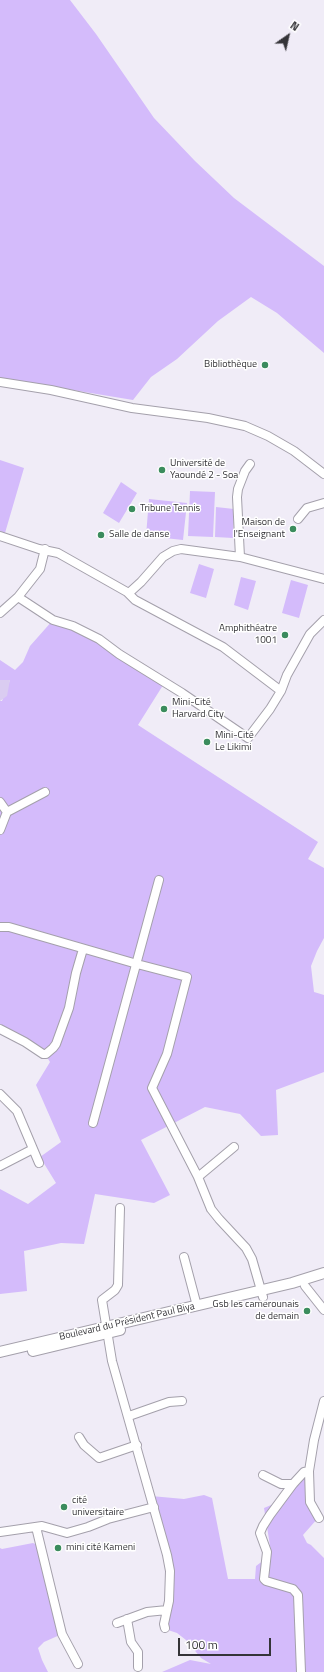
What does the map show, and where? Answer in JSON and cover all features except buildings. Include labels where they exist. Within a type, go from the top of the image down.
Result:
[{"type":"main road","name":"Boulevard du Président Paul Biya","points":[[0,1352],[107,1330],[262,1294],[324,1273]]},
{"type":"main road","name":"Boulevard du Président Paul Biya","points":[[0,1359],[197,1306],[305,1286],[324,1280]]},
{"type":"street","points":[[0,382],[51,390],[132,408],[229,422],[268,436],[294,451],[324,474]]},
{"type":"street","points":[[240,557],[237,498],[238,489],[245,471],[250,464]]},
{"type":"street","points":[[298,519],[307,508],[324,503]]},
{"type":"street","points":[[0,536],[39,549],[45,549],[69,558],[127,592],[135,600],[223,647],[281,691]]},
{"type":"street","points":[[0,613],[18,597],[40,569],[45,549]]},
{"type":"street","points":[[127,592],[130,592],[141,582],[163,557],[173,551],[181,549],[240,557],[324,579]]},
{"type":"street","points":[[18,597],[53,620],[73,626],[99,639],[119,654],[182,693],[248,738],[270,709],[281,691],[287,675],[310,634],[324,620]]},
{"type":"street","points":[[0,830],[7,812],[44,792]]},
{"type":"street","points":[[0,802],[7,812]]},
{"type":"street","points":[[93,1123],[159,880]]},
{"type":"street","points":[[0,926],[9,927],[187,977],[168,1054],[152,1088],[198,1177],[214,1214],[246,1248],[252,1259],[262,1294]]},
{"type":"street","points":[[0,1029],[25,1042],[43,1054],[46,1054],[53,1048],[56,1044],[69,1008],[76,973],[83,949]]},
{"type":"street","points":[[0,1094],[17,1111],[39,1163]]},
{"type":"street","points":[[198,1177],[234,1146]]},
{"type":"street","points":[[0,1166],[33,1149]]},
{"type":"street","points":[[120,1208],[118,1285],[115,1290],[102,1300],[112,1360],[164,1540],[170,1570],[169,1601],[164,1624],[165,1628]]},
{"type":"street","points":[[184,1257],[197,1306]]},
{"type":"street","points":[[305,1286],[324,1310]]},
{"type":"street","points":[[129,1416],[169,1402],[182,1401]]},
{"type":"street","points":[[319,1518],[310,1502],[309,1471],[314,1440],[322,1415],[324,1401]]},
{"type":"street","points":[[79,1438],[84,1445],[99,1458],[137,1445]]},
{"type":"street","points":[[301,1672],[298,1595],[293,1589],[265,1581],[264,1577],[267,1552],[260,1533],[263,1526],[293,1484],[304,1472],[309,1471]]},
{"type":"street","points":[[263,1475],[281,1484],[293,1484]]},
{"type":"street","points":[[0,1532],[42,1526],[67,1533],[108,1519],[154,1507]]},
{"type":"street","points":[[36,1526],[62,1634],[78,1664]]},
{"type":"street","points":[[116,1623],[151,1611],[167,1610]]},
{"type":"street","points":[[127,1619],[131,1642],[138,1652],[138,1667]]},
{"type":"shaded area","points":[[0,0],[70,0],[96,34],[154,118],[195,161],[234,198],[324,266],[324,353],[277,313],[251,297],[218,321],[177,359],[151,377],[133,400],[0,378]]},
{"type":"shaded area","points":[[0,460],[24,468],[5,533],[0,531]]},
{"type":"shaded area","points":[[121,482],[137,493],[119,523],[103,513]]},
{"type":"shaded area","points":[[190,491],[215,492],[213,537],[188,536]]},
{"type":"shaded area","points":[[149,499],[187,503],[183,540],[146,536]]},
{"type":"shaded area","points":[[216,507],[234,509],[233,538],[215,537]]},
{"type":"shaded area","points":[[199,564],[214,569],[206,598],[190,593]]},
{"type":"shaded area","points":[[241,577],[256,581],[248,610],[234,605]]},
{"type":"shaded area","points":[[291,580],[308,585],[299,618],[282,613]]},
{"type":"shaded area","points":[[53,620],[73,626],[165,682],[138,725],[318,842],[308,859],[324,868],[324,938],[311,966],[314,992],[324,995],[324,1072],[276,1090],[278,1135],[261,1136],[240,1114],[205,1107],[141,1140],[170,1195],[154,1203],[95,1194],[84,1244],[61,1243],[24,1251],[27,1291],[0,1294],[0,1189],[28,1204],[56,1183],[40,1157],[61,1142],[36,1085],[50,1062],[42,1049],[0,1024],[0,701],[2,701],[10,680],[0,680],[0,660],[15,670],[23,662],[30,646]]},
{"type":"shaded area","points":[[0,680],[10,680],[7,696],[0,701]]},
{"type":"shaded area","points":[[309,1471],[310,1502],[318,1518],[303,1535],[307,1543],[324,1558],[324,1672],[162,1672],[190,1660],[211,1664],[201,1658],[186,1640],[177,1633],[168,1630],[170,1571],[151,1496],[184,1499],[204,1495],[212,1498],[228,1579],[255,1579],[256,1566],[268,1557],[271,1552],[264,1508],[276,1503]]},
{"type":"shaded area","points":[[33,1543],[37,1545],[62,1634],[44,1642],[38,1648],[48,1672],[0,1672],[0,1548],[2,1549]]},
{"type":"place","name":"Bibliothèque","points":[[265,365]]},
{"type":"place","name":"Université de Yaoundé 2 - Soa","points":[[162,470]]},
{"type":"place","name":"Tribune Tennis","points":[[132,509]]},
{"type":"place","name":"Maison de l'Enseignant","points":[[293,529]]},
{"type":"place","name":"Salle de danse","points":[[101,535]]},
{"type":"place","name":"Amphithéatre 1001","points":[[285,635]]},
{"type":"place","name":"Mini-Cité Harvard City","points":[[164,709]]},
{"type":"place","name":"Mini-Cité Le Likimi","points":[[207,742]]},
{"type":"place","name":"Gsb les camerounais de demain","points":[[307,1311]]},
{"type":"place","name":"cité universitaire","points":[[64,1507]]},
{"type":"place","name":"mini cité Kameni","points":[[58,1548]]}]
